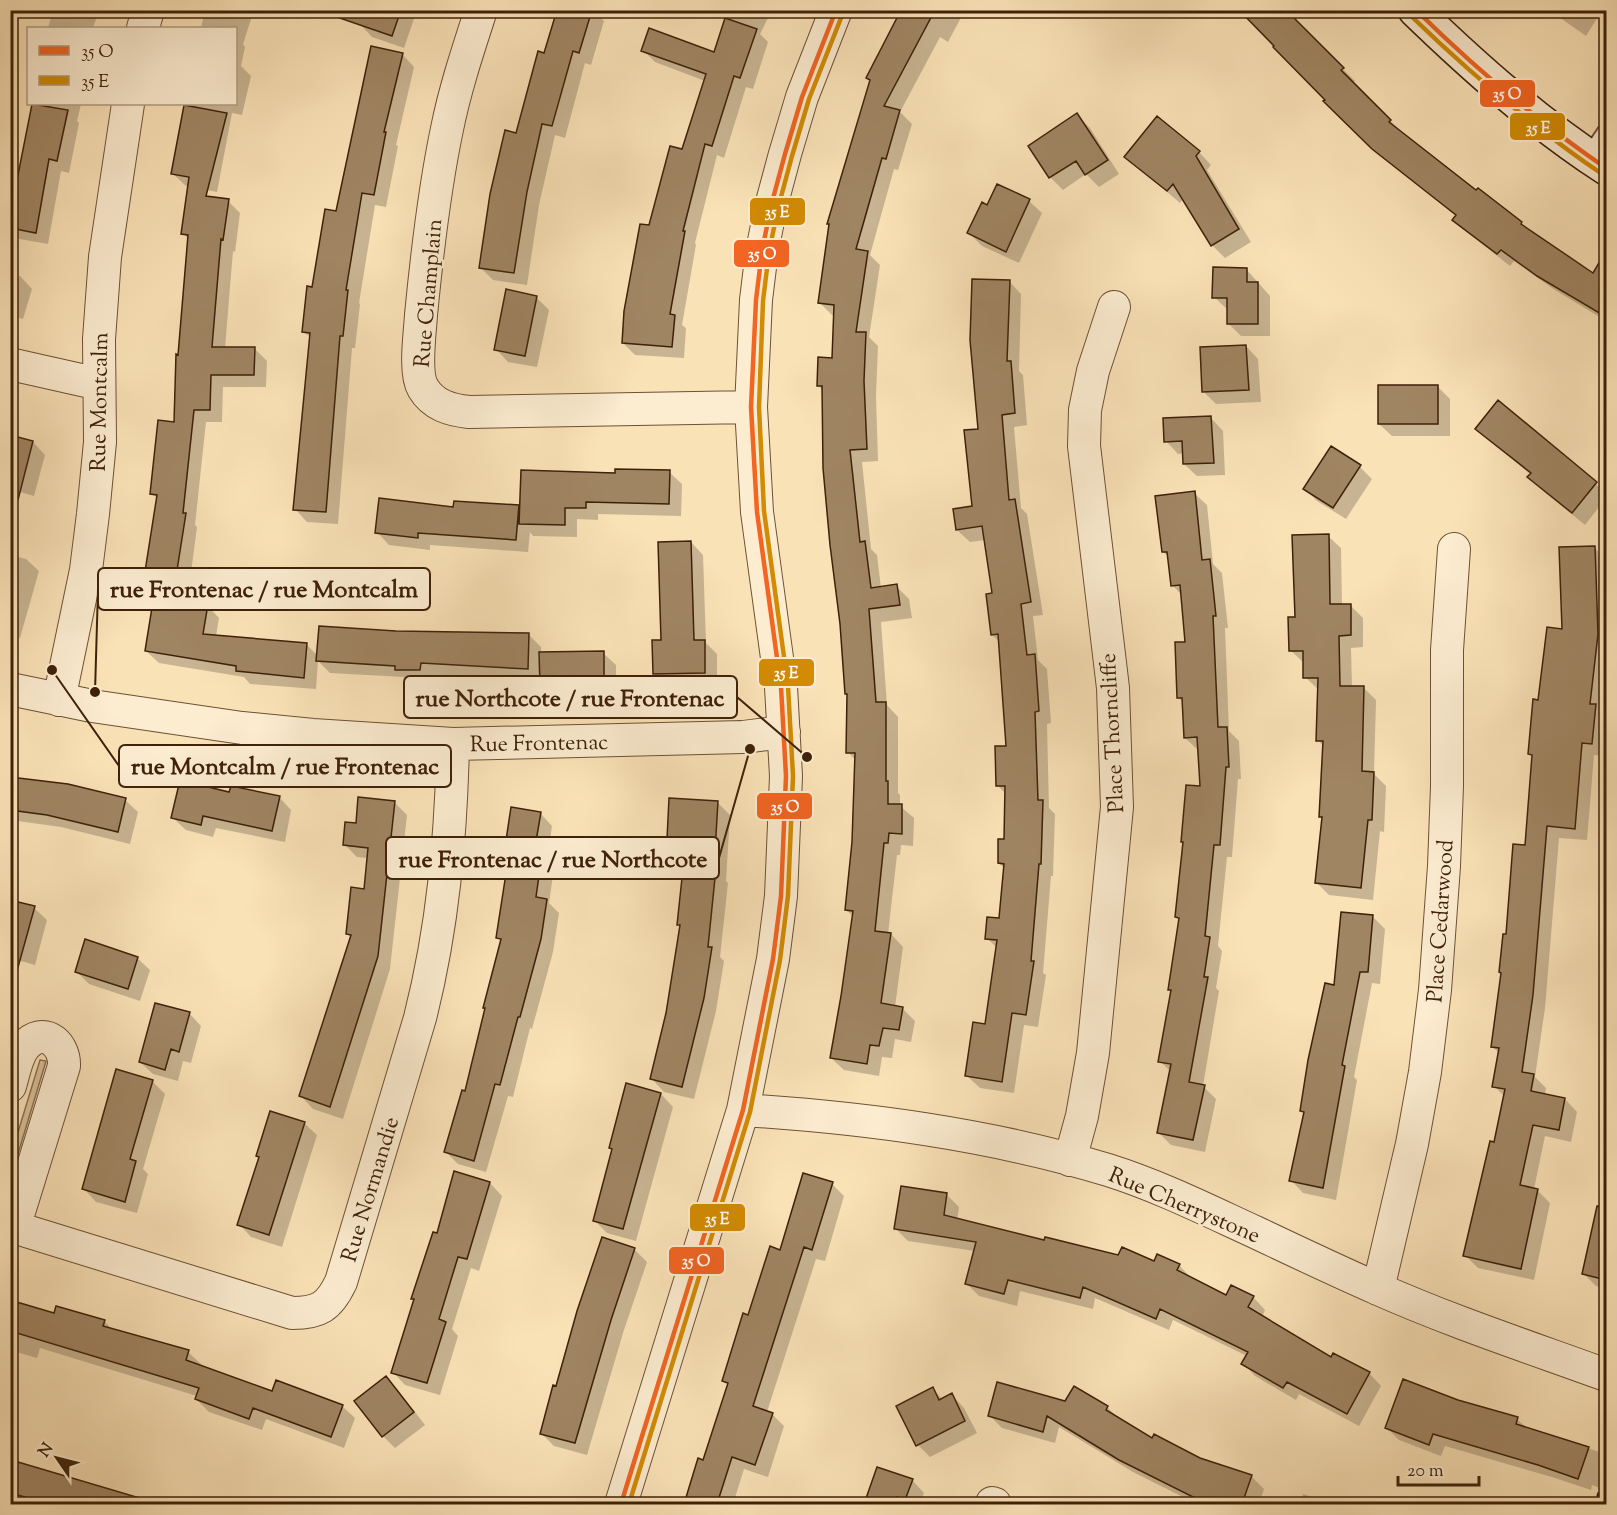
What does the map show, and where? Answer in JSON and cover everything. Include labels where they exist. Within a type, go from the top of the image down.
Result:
[{"type":"street","points":[[143,27],[148,10]]},
{"type":"street","name":"Rue Champlain","points":[[481,10],[447,128],[427,253],[420,329],[419,373],[422,386],[429,397],[439,405],[452,410],[469,412],[751,407]]},
{"type":"street","points":[[621,1504],[743,1110],[771,971],[781,896],[786,776],[775,637],[757,512],[751,407],[756,300],[771,206],[802,97],[836,10]]},
{"type":"street","points":[[1415,10],[1482,73],[1549,128],[1601,152]]},
{"type":"street","name":"Rue Montcalm","points":[[59,700],[86,570],[93,514],[100,442],[99,339],[105,257],[128,105]]},
{"type":"street","name":"Place Thorncliffe","points":[[1071,1160],[1082,1116],[1093,1053],[1117,807],[1113,688],[1084,446],[1085,410],[1093,371],[1114,308]]},
{"type":"street","points":[[10,364],[99,384]]},
{"type":"street","name":"Place Cedarwood","points":[[1378,1289],[1413,1144],[1435,990],[1444,866],[1447,786],[1447,650],[1454,549]]},
{"type":"street","name":"Rue Frontenac","points":[[10,689],[59,700],[242,728],[453,744],[743,737],[784,732]]},
{"type":"street","name":"Rue Normandie","points":[[12,1227],[292,1313],[308,1313],[324,1307],[334,1296],[341,1282],[420,1018],[430,976],[448,853],[453,744]]},
{"type":"street","points":[[10,1086],[21,1052],[27,1043],[36,1038],[49,1039],[59,1045],[64,1056],[64,1066],[12,1227]]},
{"type":"street","name":"Rue Cherrystone","points":[[743,1110],[920,1127],[973,1136],[1071,1160],[1130,1178],[1203,1208],[1378,1289],[1606,1375]]},
{"type":"path","points":[[1596,1504],[1606,1470]]},
{"type":"shaded area","points":[[40,1060],[46,1061],[11,1177],[11,1155]]},
{"type":"building","points":[[328,10],[401,10],[392,36],[328,14]]},
{"type":"building","points":[[557,10],[592,10],[579,53],[573,51],[552,126],[542,124],[527,192],[514,273],[479,268],[490,194],[505,130],[516,133],[538,51],[544,53]]},
{"type":"building","points":[[901,10],[935,10],[884,106],[900,110],[886,159],[882,158],[856,249],[868,251],[856,332],[866,332],[864,381],[867,449],[850,450],[860,542],[865,541],[871,588],[897,584],[900,605],[869,609],[876,702],[886,702],[888,804],[902,804],[902,834],[889,833],[888,843],[884,843],[875,931],[891,933],[881,1003],[903,1007],[899,1030],[883,1028],[879,1046],[870,1045],[867,1064],[830,1058],[853,911],[845,910],[852,842],[855,753],[846,753],[847,694],[845,694],[840,624],[823,468],[822,386],[817,386],[818,357],[832,358],[834,305],[818,303],[829,224],[827,224],[870,80],[866,78]]},
{"type":"building","points":[[1239,10],[1286,10],[1344,68],[1341,70],[1391,120],[1389,122],[1476,190],[1478,188],[1522,222],[1521,224],[1593,273],[1606,251],[1606,317],[1537,276],[1501,250],[1497,254],[1452,220],[1456,215],[1372,149],[1323,101],[1325,100]]},
{"type":"building","points":[[725,18],[757,29],[740,78],[734,76],[712,146],[705,144],[683,231],[685,231],[670,314],[675,315],[672,347],[622,343],[624,311],[640,224],[649,225],[670,146],[682,149],[706,74],[641,51],[649,28],[714,52]]},
{"type":"building","points":[[371,46],[403,53],[384,132],[386,132],[374,195],[362,193],[346,290],[348,290],[343,336],[340,336],[326,512],[293,510],[310,333],[302,332],[307,286],[312,287],[325,209],[336,211]]},
{"type":"building","points":[[32,105],[68,110],[57,161],[49,159],[36,233],[10,228],[10,178],[17,180]]},
{"type":"building","points":[[184,105],[227,113],[206,196],[229,199],[223,240],[221,239],[212,347],[255,347],[254,375],[211,375],[210,410],[194,410],[183,513],[186,513],[175,583],[144,578],[157,495],[150,494],[158,420],[174,422],[176,354],[178,355],[188,235],[181,234],[189,177],[171,174]]},
{"type":"building","points":[[1077,113],[1108,160],[1085,175],[1076,161],[1049,178],[1028,146]]},
{"type":"building","points":[[1157,116],[1200,151],[1196,156],[1239,229],[1211,246],[1173,184],[1167,191],[1124,157]]},
{"type":"building","points":[[997,184],[1030,199],[1006,252],[967,233],[982,202],[987,205]]},
{"type":"building","points":[[1213,267],[1247,268],[1247,282],[1258,282],[1258,324],[1227,324],[1227,298],[1212,298]]},
{"type":"building","points":[[972,279],[1010,280],[1007,361],[1011,361],[1015,413],[1002,415],[1009,500],[1015,499],[1031,602],[1021,604],[1027,655],[1035,654],[1039,711],[1035,712],[1038,800],[1043,800],[1041,864],[1039,864],[1031,961],[1034,961],[1026,1015],[1012,1013],[1002,1082],[965,1076],[973,1022],[985,1024],[997,940],[985,939],[987,917],[999,918],[1004,864],[998,863],[998,839],[1004,839],[1005,786],[996,786],[995,746],[1006,746],[998,634],[991,635],[986,594],[992,593],[982,526],[956,530],[953,509],[972,506],[964,430],[978,429],[970,340]]},
{"type":"building","points":[[506,289],[537,296],[525,356],[494,350]]},
{"type":"building","points":[[1246,345],[1249,390],[1202,392],[1200,347]]},
{"type":"building","points":[[1378,385],[1438,385],[1438,424],[1378,424]]},
{"type":"building","points":[[1498,400],[1597,482],[1572,513],[1527,477],[1531,473],[1475,429]]},
{"type":"building","points":[[1211,416],[1214,463],[1183,464],[1182,441],[1164,442],[1163,418]]},
{"type":"building","points":[[10,435],[33,441],[18,500],[10,499]]},
{"type":"building","points":[[1331,446],[1361,465],[1333,508],[1303,489]]},
{"type":"building","points":[[615,469],[670,470],[669,504],[586,502],[586,508],[565,508],[565,525],[519,524],[521,470],[615,473]]},
{"type":"building","points":[[1195,491],[1202,560],[1210,559],[1216,616],[1213,616],[1218,727],[1227,727],[1229,767],[1226,767],[1220,845],[1214,845],[1205,936],[1210,937],[1204,977],[1208,977],[1189,1082],[1205,1085],[1193,1140],[1157,1133],[1171,1064],[1158,1062],[1171,990],[1168,990],[1179,918],[1175,917],[1186,785],[1200,786],[1197,737],[1184,738],[1182,698],[1177,698],[1175,642],[1185,642],[1180,585],[1171,586],[1167,552],[1162,552],[1155,496]]},
{"type":"building","points":[[379,498],[453,507],[454,501],[519,505],[516,540],[418,533],[418,538],[375,533]]},
{"type":"building","points":[[1329,534],[1330,604],[1351,604],[1351,635],[1339,636],[1340,686],[1364,686],[1362,771],[1374,772],[1372,820],[1368,820],[1361,888],[1315,883],[1322,817],[1319,817],[1323,741],[1316,741],[1318,678],[1303,678],[1303,651],[1289,651],[1288,617],[1295,617],[1292,535]]},
{"type":"building","points":[[691,541],[694,640],[705,640],[705,673],[653,674],[652,640],[661,640],[658,542]]},
{"type":"building","points":[[1595,546],[1598,634],[1590,704],[1596,704],[1592,744],[1582,743],[1575,829],[1547,826],[1533,995],[1522,1072],[1534,1074],[1531,1091],[1565,1098],[1559,1130],[1533,1125],[1520,1185],[1538,1189],[1521,1269],[1463,1256],[1490,1141],[1494,1142],[1505,1089],[1492,1087],[1499,1048],[1491,1047],[1501,973],[1499,972],[1503,934],[1506,934],[1513,844],[1525,845],[1532,755],[1528,754],[1533,699],[1538,700],[1547,627],[1562,629],[1559,547]]},
{"type":"building","points":[[154,595],[208,604],[203,634],[307,643],[304,678],[236,671],[236,666],[145,651]]},
{"type":"building","points":[[319,626],[396,631],[529,633],[528,669],[421,663],[420,670],[395,670],[395,666],[316,661]]},
{"type":"building","points":[[604,651],[604,685],[540,686],[539,652]]},
{"type":"building","points":[[10,777],[68,784],[126,798],[118,832],[47,815],[10,810]]},
{"type":"building","points":[[180,780],[229,792],[231,786],[280,796],[272,831],[203,816],[201,825],[171,818]]},
{"type":"building","points":[[358,797],[395,801],[378,956],[330,1107],[299,1096],[351,935],[346,934],[351,887],[364,889],[368,848],[343,845],[345,822],[356,823]]},
{"type":"building","points":[[669,798],[718,801],[714,868],[716,868],[708,947],[712,947],[704,998],[682,1087],[650,1079],[666,1013],[680,925],[677,925],[686,840],[667,839]]},
{"type":"building","points":[[511,807],[541,812],[534,853],[542,854],[536,897],[547,899],[541,939],[520,1017],[518,1017],[500,1085],[495,1084],[474,1161],[444,1152],[462,1090],[465,1091],[501,939],[496,938],[507,867],[502,867]]},
{"type":"building","points":[[14,901],[35,906],[17,971],[10,970],[10,915]]},
{"type":"building","points":[[1341,912],[1373,915],[1368,972],[1360,972],[1342,1065],[1345,1066],[1323,1188],[1289,1181],[1304,1112],[1300,1111],[1308,1060],[1325,983],[1334,985]]},
{"type":"building","points":[[85,939],[138,957],[128,989],[75,972]]},
{"type":"building","points":[[155,1003],[190,1012],[179,1052],[171,1049],[165,1070],[139,1062]]},
{"type":"building","points":[[116,1069],[153,1080],[130,1159],[136,1161],[125,1202],[82,1189]]},
{"type":"building","points":[[626,1083],[661,1093],[623,1229],[593,1221]]},
{"type":"building","points":[[270,1111],[305,1122],[269,1235],[237,1225],[259,1157],[256,1156]]},
{"type":"building","points":[[454,1171],[490,1182],[467,1259],[458,1257],[439,1319],[446,1322],[427,1383],[391,1373],[414,1299],[411,1299],[433,1232],[437,1233]]},
{"type":"building","points":[[803,1173],[833,1182],[812,1250],[804,1247],[753,1406],[773,1413],[755,1465],[732,1457],[717,1504],[684,1504],[698,1458],[703,1460],[728,1383],[722,1381],[743,1313],[748,1315],[770,1246],[780,1250]]},
{"type":"building","points":[[901,1186],[947,1193],[944,1215],[1044,1240],[1045,1237],[1118,1255],[1122,1247],[1154,1261],[1157,1254],[1180,1264],[1177,1270],[1226,1295],[1231,1285],[1254,1296],[1248,1307],[1331,1357],[1333,1353],[1370,1372],[1347,1414],[1287,1382],[1283,1388],[1241,1364],[1248,1352],[1160,1309],[1156,1319],[1083,1287],[1080,1298],[1008,1280],[1004,1294],[965,1284],[976,1242],[894,1229]]},
{"type":"building","points":[[1597,1206],[1606,1207],[1606,1280],[1582,1274]]},
{"type":"building","points":[[602,1237],[635,1248],[575,1443],[540,1434],[553,1385],[556,1386],[577,1311]]},
{"type":"building","points":[[10,1300],[54,1313],[56,1306],[105,1320],[103,1326],[189,1350],[186,1360],[272,1391],[276,1380],[343,1405],[331,1437],[253,1408],[249,1419],[195,1399],[199,1388],[10,1331]]},
{"type":"building","points":[[386,1376],[414,1412],[382,1437],[354,1401]]},
{"type":"building","points":[[1403,1379],[1458,1400],[1518,1417],[1516,1424],[1589,1447],[1578,1479],[1433,1434],[1429,1445],[1385,1428]]},
{"type":"building","points":[[997,1382],[1065,1401],[1074,1386],[1108,1406],[1106,1410],[1152,1438],[1154,1434],[1200,1458],[1252,1475],[1242,1504],[1207,1504],[1119,1460],[1047,1416],[1043,1432],[988,1416]]},
{"type":"building","points":[[933,1387],[939,1400],[952,1393],[965,1421],[916,1446],[896,1406]]},
{"type":"building","points":[[18,1462],[143,1499],[142,1504],[51,1504],[10,1493]]},
{"type":"building","points":[[877,1467],[913,1479],[905,1500],[897,1497],[894,1504],[864,1504]]},
{"type":"transit line","points":[[621,1504],[743,1110],[773,959],[781,896],[786,776],[781,687],[757,512],[751,407],[756,300],[762,251],[785,154],[802,97],[836,10]]},
{"type":"transit line","points":[[1416,10],[1507,93],[1606,168]]},
{"type":"transit line","points":[[629,1504],[750,1112],[780,960],[788,896],[793,776],[788,686],[764,511],[759,407],[763,301],[769,252],[792,156],[809,99],[843,13]]},
{"type":"transit line","points":[[1410,15],[1503,99],[1602,174]]},
{"type":"place","name":"rue Montcalm / rue Frontenac","points":[[52,670]]},
{"type":"place","name":"rue Frontenac / rue Montcalm","points":[[95,692]]},
{"type":"place","name":"rue Frontenac / rue Northcote","points":[[750,749]]},
{"type":"place","name":"rue Northcote / rue Frontenac","points":[[807,757]]}]
